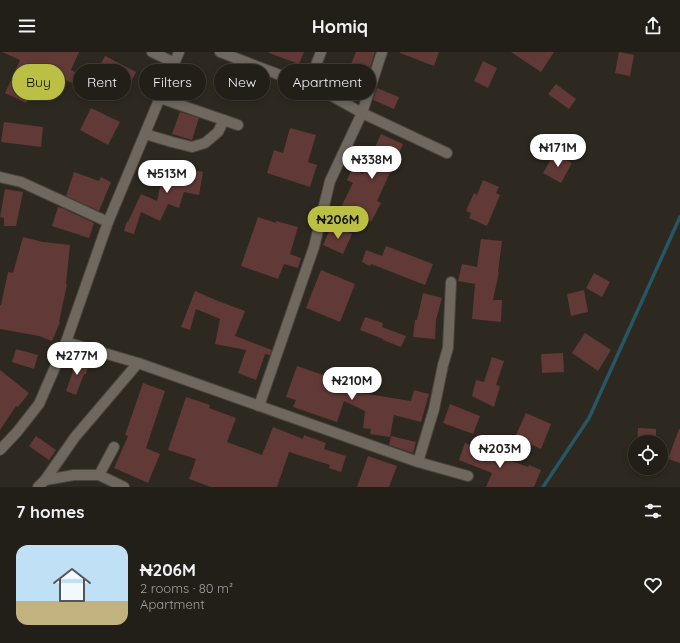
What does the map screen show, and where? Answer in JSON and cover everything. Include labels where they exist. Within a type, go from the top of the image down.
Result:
[{"type":"street","points":[[152,52],[175,63],[179,52]]},
{"type":"street","points":[[220,52],[278,74]]},
{"type":"street","points":[[316,64],[321,52]]},
{"type":"street","points":[[259,406],[314,247],[330,181],[362,113],[382,52]]},
{"type":"street","points":[[0,450],[17,432],[39,404],[66,342],[108,222],[159,100]]},
{"type":"street","points":[[166,100],[238,125]]},
{"type":"street","points":[[339,100],[362,113],[447,153]]},
{"type":"street","points":[[145,134],[192,147],[205,143],[218,132],[224,120]]},
{"type":"street","points":[[0,177],[21,182],[108,222]]},
{"type":"street","points":[[418,462],[434,409],[443,364],[448,348],[451,282]]},
{"type":"street","points":[[66,342],[138,363],[418,462],[468,476]]},
{"type":"street","points":[[41,484],[75,437],[138,363]]},
{"type":"street","points":[[99,475],[114,447]]},
{"type":"street","points":[[41,484],[74,475],[99,475],[124,487]]},
{"type":"building","points":[[2,52],[79,52],[71,70],[73,71],[73,83],[65,80],[65,64],[18,64],[20,60]]},
{"type":"building","points":[[269,52],[304,52],[299,64]]},
{"type":"building","points":[[356,52],[375,52],[371,64],[351,64]]},
{"type":"building","points":[[400,52],[439,52],[434,66]]},
{"type":"building","points":[[511,52],[554,52],[541,72]]},
{"type":"building","points":[[619,52],[634,55],[630,76],[615,73]]},
{"type":"building","points":[[105,56],[120,64],[101,64]]},
{"type":"building","points":[[483,61],[497,68],[488,88],[474,81]]},
{"type":"building","points":[[131,69],[136,72],[131,82]]},
{"type":"building","points":[[12,78],[12,96],[5,93]]},
{"type":"building","points":[[556,84],[576,99],[569,109],[548,94]]},
{"type":"building","points":[[377,88],[399,97],[394,109],[373,100],[376,100]]},
{"type":"building","points":[[20,100],[28,100],[26,103]]},
{"type":"building","points":[[91,108],[120,122],[108,145],[80,130]]},
{"type":"building","points":[[180,112],[199,118],[192,140],[172,134]]},
{"type":"building","points":[[4,122],[43,127],[41,147],[1,142]]},
{"type":"building","points":[[290,128],[316,135],[308,162],[317,165],[310,187],[267,173],[274,150],[283,153]]},
{"type":"building","points":[[381,134],[403,144],[377,201],[381,203],[371,222],[341,207],[353,183],[347,180],[352,169],[363,174]]},
{"type":"building","points":[[554,154],[572,163],[561,183],[543,173]]},
{"type":"building","points":[[165,164],[203,172],[199,195],[184,192],[179,208],[168,204],[160,221],[141,212],[134,234],[124,231],[127,221],[128,222],[141,194],[157,201]]},
{"type":"building","points":[[74,172],[99,181],[101,177],[111,182],[99,211],[66,196]]},
{"type":"building","points":[[483,180],[499,187],[496,193],[500,195],[487,226],[469,218],[471,213],[466,211],[474,193],[477,195]]},
{"type":"building","points":[[5,189],[23,192],[16,226],[4,226],[4,218],[0,217]]},
{"type":"building","points":[[58,207],[94,223],[89,238],[52,226]]},
{"type":"building","points":[[258,217],[276,223],[276,221],[298,227],[290,254],[301,258],[298,268],[284,264],[278,279],[241,266]]},
{"type":"building","points":[[332,225],[352,234],[343,254],[323,245]]},
{"type":"building","points":[[23,237],[43,242],[70,245],[67,284],[60,322],[52,341],[39,336],[0,329],[0,305],[8,272],[13,273]]},
{"type":"building","points":[[481,239],[502,241],[499,272],[493,300],[502,300],[501,322],[472,319],[475,284],[458,281],[462,264],[477,267]]},
{"type":"building","points":[[386,246],[433,264],[425,285],[371,264],[370,266],[362,262],[366,250],[382,256]]},
{"type":"building","points":[[321,270],[355,284],[340,322],[306,308]]},
{"type":"building","points":[[594,273],[610,282],[602,297],[586,288]]},
{"type":"building","points":[[584,290],[588,312],[571,316],[567,294]]},
{"type":"building","points":[[195,291],[245,311],[235,336],[272,350],[270,355],[265,354],[256,380],[238,373],[246,350],[215,344],[220,319],[196,309],[190,330],[181,327]]},
{"type":"building","points":[[423,293],[442,298],[436,320],[435,339],[413,337],[415,320],[417,320]]},
{"type":"building","points":[[365,317],[383,323],[382,327],[406,336],[401,347],[360,330]]},
{"type":"building","points":[[585,333],[611,350],[598,371],[572,353]]},
{"type":"building","points":[[16,349],[38,355],[34,369],[12,362]]},
{"type":"building","points":[[563,353],[564,372],[542,373],[541,354]]},
{"type":"building","points":[[492,357],[504,361],[496,385],[500,386],[494,407],[472,396],[476,380],[484,382]]},
{"type":"building","points":[[76,360],[89,363],[86,374],[84,374],[76,395],[66,391]]},
{"type":"building","points":[[297,366],[352,385],[354,380],[364,385],[361,393],[411,401],[414,390],[429,394],[421,422],[394,415],[390,437],[370,434],[371,429],[363,428],[365,411],[344,401],[337,422],[293,407],[296,400],[286,397]]},
{"type":"building","points":[[0,370],[29,393],[18,407],[16,406],[0,430]]},
{"type":"building","points":[[143,383],[165,391],[146,448],[160,454],[148,483],[114,468],[128,436],[125,435]]},
{"type":"building","points":[[186,397],[210,405],[209,408],[236,418],[227,442],[262,455],[273,427],[303,439],[304,435],[326,443],[324,449],[346,456],[341,472],[329,468],[330,465],[289,452],[277,487],[211,487],[189,479],[196,459],[168,450]]},
{"type":"building","points":[[450,404],[480,416],[473,434],[443,423]]},
{"type":"building","points":[[526,413],[551,424],[541,449],[515,437]]},
{"type":"building","points":[[638,428],[656,429],[656,435],[638,435]]},
{"type":"building","points":[[679,429],[680,429],[680,463],[668,459]]},
{"type":"building","points":[[36,436],[56,450],[49,460],[29,446]]},
{"type":"building","points":[[391,436],[416,442],[413,453],[389,445]]},
{"type":"building","points":[[465,443],[528,467],[529,465],[541,470],[534,487],[486,487],[492,473],[459,460]]},
{"type":"building","points":[[368,456],[397,466],[389,487],[357,487]]},
{"type":"waterway","points":[[543,487],[589,418],[680,217]]}]
